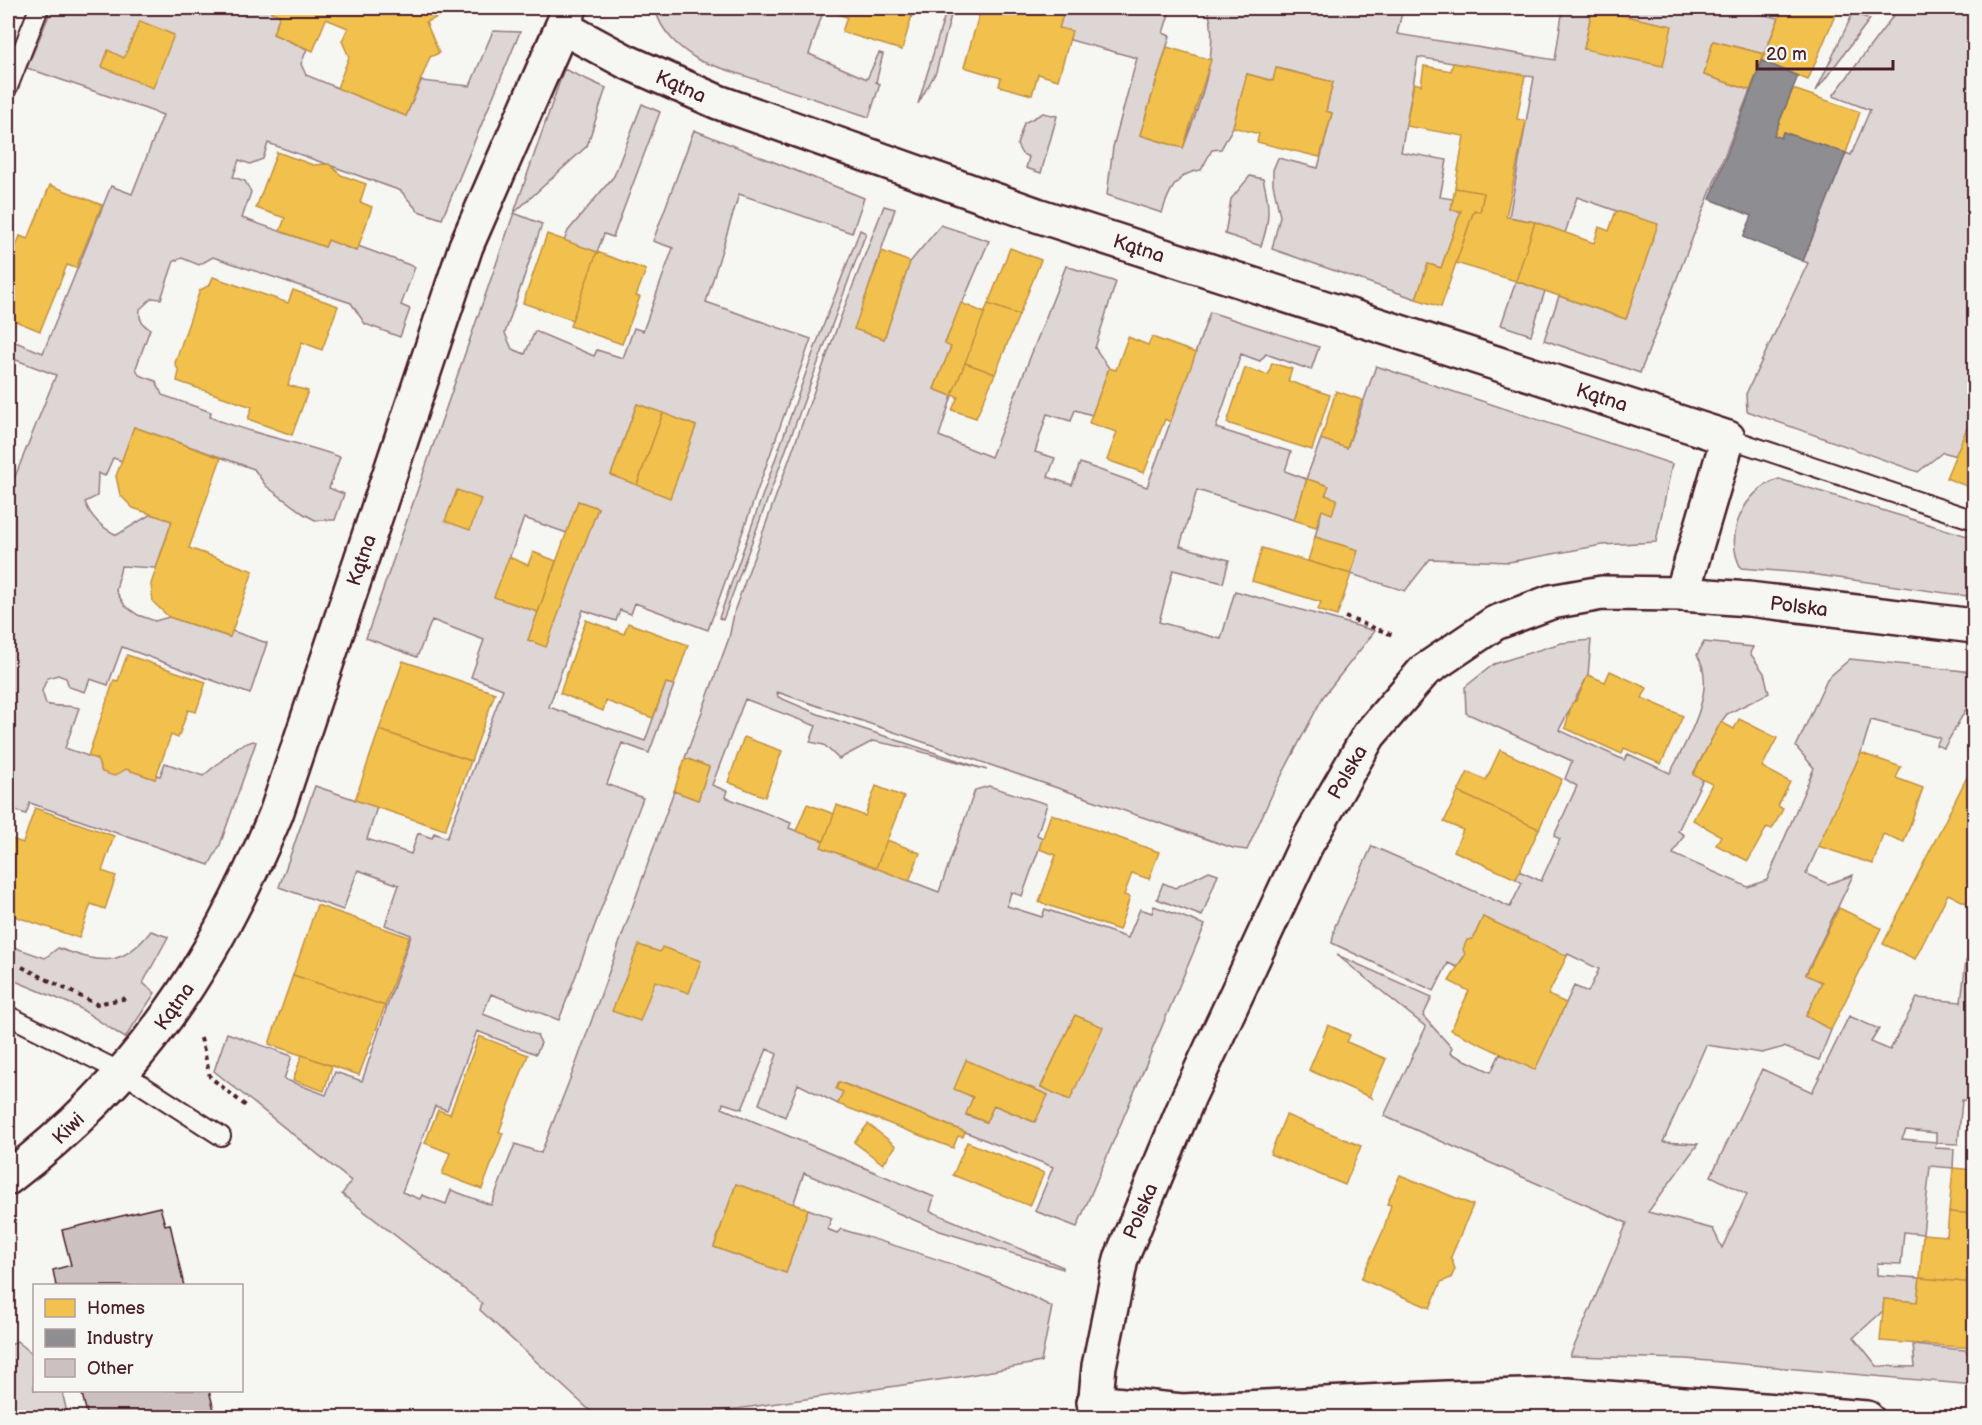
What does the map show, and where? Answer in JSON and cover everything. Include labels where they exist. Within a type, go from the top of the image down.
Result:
[{"type":"street","name":"Kątna","points":[[123,1073],[148,1044],[207,959],[239,898],[267,835],[466,246],[566,17],[625,61],[718,102],[1036,215],[1728,438]]},
{"type":"street","points":[[1682,594],[1728,438]]},
{"type":"street","name":"Polska","points":[[1094,1410],[1116,1274],[1145,1196],[1306,845],[1369,735],[1424,671],[1495,623],[1551,602],[1602,593],[1682,594],[1974,626]]},
{"type":"street","name":"Kiwi","points":[[8,1179],[50,1146],[123,1073]]},
{"type":"street","points":[[1094,1410],[1182,1411],[1446,1398],[1568,1395],[1867,1418]]},
{"type":"lane","points":[[8,87],[39,8]]},
{"type":"lane","name":"Kątna","points":[[1728,438],[1974,520]]},
{"type":"lane","points":[[9,1016],[123,1073],[220,1136]]},
{"type":"path","points":[[1345,617],[1392,635]]},
{"type":"path","points":[[198,1028],[210,1077],[246,1106]]},
{"type":"shaded area","points":[[52,8],[273,8],[271,12],[280,15],[273,34],[307,49],[301,64],[306,75],[406,116],[421,81],[470,86],[493,31],[520,32],[442,219],[418,211],[401,191],[268,143],[263,159],[250,164],[239,160],[233,177],[245,181],[251,192],[242,218],[325,247],[328,240],[356,251],[358,246],[415,267],[401,305],[410,309],[400,337],[365,324],[351,303],[213,257],[199,265],[182,258],[174,261],[161,299],[152,298],[140,309],[141,321],[150,329],[136,368],[139,375],[156,381],[162,395],[211,412],[210,417],[226,423],[340,457],[329,488],[344,494],[335,520],[315,520],[266,486],[254,469],[134,427],[122,461],[113,458],[105,476],[98,473],[97,496],[85,502],[90,513],[98,522],[117,535],[151,514],[172,521],[156,568],[121,566],[116,591],[125,606],[138,615],[155,621],[169,617],[229,637],[232,631],[267,643],[250,694],[122,647],[108,685],[90,679],[85,692],[69,687],[66,678],[58,675],[47,678],[42,691],[46,704],[79,708],[65,748],[97,759],[102,772],[126,769],[155,779],[156,775],[160,776],[165,763],[203,776],[239,746],[256,742],[220,845],[209,865],[30,803],[26,814],[8,808],[8,494],[56,375],[8,357],[8,339],[43,353],[111,186],[132,194],[163,115],[27,68]]},
{"type":"shaded area","points":[[655,8],[735,8],[759,14],[761,8],[828,8],[826,12],[823,12],[809,54],[867,79],[879,53],[883,54],[876,82],[880,84],[869,117],[700,61],[685,51],[666,32]]},
{"type":"shaded area","points":[[947,8],[953,8],[936,72],[918,104]]},
{"type":"shaded area","points":[[1065,8],[1171,8],[1163,33],[1170,36],[1140,135],[1183,148],[1201,97],[1210,59],[1211,24],[1207,8],[1403,8],[1397,34],[1555,60],[1563,8],[1733,8],[1779,18],[1764,54],[1713,41],[1704,75],[1750,90],[1640,373],[1544,340],[1559,296],[1626,319],[1657,225],[1577,197],[1565,233],[1535,222],[1509,217],[1534,77],[1418,57],[1401,152],[1447,160],[1440,197],[1453,199],[1451,210],[1461,211],[1441,268],[1428,264],[1416,299],[1272,249],[1280,216],[1273,184],[1273,170],[1278,158],[1318,168],[1332,113],[1326,111],[1333,82],[1277,68],[1273,81],[1247,74],[1233,127],[1221,149],[1212,150],[1201,170],[1180,179],[1167,198],[1162,213],[1107,195],[1113,147],[1137,58],[1070,40],[1071,31],[1059,28]],"holes":[[[1592,9],[1671,26],[1584,49]]]},
{"type":"shaded area","points":[[1899,8],[1974,8],[1974,411],[1956,456],[1943,452],[1918,472],[1747,411],[1746,394],[1808,263],[1803,261],[1846,153],[1851,155],[1870,110],[1833,96]]},
{"type":"shaded area","points":[[1853,13],[1870,19],[1816,91]]},
{"type":"shaded area","points":[[564,69],[606,88],[587,146],[514,213],[542,224],[505,333],[512,349],[525,354],[535,331],[594,356],[597,350],[623,358],[634,328],[643,331],[673,248],[653,241],[694,130],[864,198],[852,233],[739,194],[706,302],[811,339],[708,630],[635,603],[631,614],[620,610],[616,621],[583,610],[549,707],[645,741],[666,683],[674,685],[649,753],[622,743],[607,784],[643,798],[559,1020],[491,994],[483,1014],[537,1035],[541,1043],[536,1054],[477,1031],[447,1110],[435,1106],[402,1192],[420,1199],[422,1195],[446,1204],[451,1190],[491,1205],[515,1144],[541,1153],[577,1061],[674,791],[698,800],[709,767],[685,758],[729,638],[735,609],[843,311],[884,206],[895,209],[855,329],[884,339],[910,262],[941,225],[989,241],[945,343],[951,347],[934,389],[952,396],[939,436],[991,457],[1066,266],[1116,282],[1095,348],[1109,368],[1092,415],[1075,410],[1071,421],[1047,414],[1035,452],[1055,458],[1048,477],[1072,485],[1080,463],[1147,487],[1210,312],[1319,347],[1311,370],[1266,354],[1260,361],[1241,354],[1216,428],[1291,452],[1285,471],[1306,479],[1321,439],[1347,448],[1376,366],[1672,464],[1656,542],[1602,545],[1509,562],[1430,559],[1405,591],[1351,574],[1358,550],[1315,537],[1328,486],[1307,479],[1294,520],[1197,490],[1180,546],[1229,560],[1223,583],[1173,570],[1159,622],[1221,639],[1235,591],[1375,631],[1323,697],[1274,790],[1247,850],[1233,848],[777,692],[778,697],[818,714],[987,770],[908,748],[873,741],[839,759],[824,745],[810,742],[816,726],[745,699],[712,785],[727,791],[725,797],[791,823],[789,828],[824,841],[822,847],[939,892],[975,790],[989,786],[1047,804],[1037,835],[1043,838],[1022,896],[1011,892],[1007,906],[1042,917],[1045,909],[1128,938],[1140,909],[1152,913],[1154,906],[1205,925],[1077,1227],[1035,1211],[1053,1167],[840,1082],[843,1092],[838,1104],[798,1084],[785,1117],[759,1104],[777,1054],[767,1049],[742,1109],[723,1103],[722,1108],[934,1197],[930,1211],[1063,1267],[1063,1269],[940,1231],[804,1173],[793,1205],[736,1184],[714,1247],[786,1273],[808,1209],[832,1218],[827,1229],[837,1233],[841,1229],[949,1263],[1002,1283],[1052,1307],[1041,1362],[959,1377],[681,1417],[597,1417],[480,1310],[482,1303],[342,1194],[351,1181],[214,1071],[227,1033],[292,1056],[284,1079],[326,1095],[335,1072],[362,1081],[411,935],[385,925],[399,885],[358,870],[343,910],[279,887],[315,786],[377,807],[367,839],[411,854],[418,833],[432,838],[434,833],[447,838],[503,689],[471,677],[484,640],[432,620],[417,657],[366,638]],"holes":[[[637,404],[696,426],[670,497],[611,475]],[[578,501],[598,508],[546,646],[528,640],[538,612],[495,597],[524,518],[567,533]],[[1075,1015],[1070,1100],[1041,1087]],[[966,1061],[1048,1095],[1034,1122],[994,1105],[986,1122],[966,1115],[973,1097],[955,1089]]]},
{"type":"shaded area","points":[[642,104],[660,112],[613,237],[604,234],[597,252],[564,241],[568,231],[614,176]]},
{"type":"shaded area","points":[[1043,113],[1057,116],[1041,173],[1026,168],[1029,157],[1022,154],[1017,145],[1024,123]]},
{"type":"shaded area","points":[[1250,176],[1263,179],[1267,197],[1268,213],[1261,246],[1225,234],[1231,199]]},
{"type":"shaded area","points":[[860,230],[866,233],[723,620],[719,618],[814,350]]},
{"type":"shaded area","points":[[1516,281],[1545,291],[1531,335],[1501,325]]},
{"type":"shaded area","points":[[1779,479],[1974,538],[1974,597],[1803,573],[1741,568],[1734,542],[1740,515],[1756,493]]},
{"type":"shaded area","points":[[1591,640],[1588,675],[1559,730],[1624,760],[1628,754],[1670,773],[1698,715],[1704,683],[1703,668],[1697,655],[1704,642],[1753,647],[1750,653],[1764,673],[1769,693],[1727,714],[1721,722],[1693,774],[1703,779],[1678,831],[1684,835],[1673,854],[1748,887],[1767,880],[1814,768],[1796,747],[1827,679],[1850,659],[1973,672],[1970,702],[1944,748],[1936,745],[1940,738],[1871,720],[1861,753],[1806,874],[1828,884],[1853,875],[1806,974],[1822,982],[1806,1016],[1831,1030],[1819,1060],[1784,1047],[1762,1053],[1706,1045],[1663,1142],[1698,1144],[1648,1212],[1713,1229],[1722,1248],[1747,1194],[1711,1176],[1762,1069],[1812,1092],[1849,1016],[1879,1029],[1871,1042],[1890,1050],[1917,998],[1961,1002],[1966,961],[1972,950],[1974,952],[1974,1101],[1962,1100],[1958,1144],[1936,1143],[1935,1148],[1954,1149],[1953,1168],[1930,1166],[1923,1234],[1904,1232],[1901,1264],[1877,1263],[1877,1275],[1920,1278],[1917,1302],[1884,1299],[1883,1311],[1854,1337],[1877,1366],[1915,1367],[1913,1345],[1965,1350],[1974,1361],[1974,1385],[1686,1359],[1570,1356],[1627,1223],[1384,1116],[1426,1027],[1337,955],[1432,997],[1423,1016],[1452,1048],[1450,1053],[1491,1072],[1500,1054],[1535,1069],[1574,986],[1588,992],[1599,969],[1483,917],[1473,939],[1467,941],[1465,955],[1457,967],[1448,963],[1434,991],[1332,943],[1335,926],[1372,846],[1510,907],[1522,883],[1516,879],[1519,871],[1541,881],[1560,839],[1554,836],[1577,786],[1565,779],[1572,761],[1466,713],[1465,687],[1494,664],[1561,643]],"holes":[[[1906,1130],[1936,1133],[1936,1142],[1902,1139]]]},
{"type":"shaded area","points":[[1209,871],[1218,874],[1202,916],[1157,899],[1163,883],[1175,888]]},
{"type":"shaded area","points":[[8,930],[13,947],[45,958],[58,948],[86,957],[109,959],[130,952],[151,931],[168,937],[143,983],[155,993],[125,1038],[78,1007],[8,978]]},
{"type":"shaded area","points":[[17,1341],[33,1354],[33,1392],[62,1392],[68,1417],[8,1417],[8,1347]]},
{"type":"building: Homes","points":[[273,8],[439,8],[436,18],[426,22],[439,53],[430,57],[406,116],[337,88],[349,57],[342,41],[348,28],[326,19],[313,51],[273,34],[280,15],[271,12]]},
{"type":"building: Homes","points":[[735,8],[761,8],[759,14]]},
{"type":"building: Homes","points":[[842,8],[914,8],[902,50],[842,32],[847,17],[840,15]]},
{"type":"building: Homes","points":[[981,8],[1012,14],[1014,8],[1065,8],[1059,28],[1072,31],[1058,80],[1038,74],[1032,95],[999,86],[1001,78],[964,67]]},
{"type":"building: Homes","points":[[1783,8],[1838,8],[1808,80],[1762,61]]},
{"type":"building: Homes","points":[[1592,9],[1672,26],[1663,66],[1584,49]]},
{"type":"building: Homes","points":[[140,21],[174,35],[153,88],[102,67],[108,50],[124,58]]},
{"type":"building: Homes","points":[[1713,41],[1764,54],[1750,90],[1704,75]]},
{"type":"building: Homes","points":[[1167,47],[1211,60],[1183,148],[1140,135]]},
{"type":"building: Homes","points":[[1453,63],[1525,75],[1517,119],[1526,121],[1506,217],[1535,222],[1516,281],[1456,263],[1474,210],[1480,212],[1484,193],[1455,188],[1464,136],[1406,126],[1414,83],[1421,85],[1424,66],[1451,71]]},
{"type":"building: Homes","points":[[1276,68],[1333,82],[1326,111],[1332,113],[1320,157],[1257,142],[1259,134],[1233,127],[1247,74],[1273,81]]},
{"type":"building: Homes","points":[[1793,89],[1860,112],[1846,153],[1783,132],[1781,138],[1774,135]]},
{"type":"building: Homes","points":[[277,152],[313,165],[329,164],[341,175],[366,184],[360,202],[372,207],[357,251],[328,240],[325,247],[280,231],[285,218],[256,208]]},
{"type":"building: Homes","points":[[50,185],[102,205],[76,268],[67,265],[40,331],[8,318],[8,267],[20,236],[28,239]]},
{"type":"building: Homes","points":[[1455,188],[1484,193],[1480,212],[1474,210],[1441,307],[1416,299],[1428,264],[1441,268],[1461,211],[1451,210]]},
{"type":"building: Homes","points":[[1616,211],[1658,224],[1626,319],[1516,281],[1535,222],[1594,243],[1599,227],[1609,231]]},
{"type":"building: Homes","points":[[547,234],[597,252],[573,320],[523,303]]},
{"type":"building: Homes","points":[[1010,248],[1041,260],[1019,315],[988,304]]},
{"type":"building: Homes","points":[[882,251],[910,262],[884,339],[854,329]]},
{"type":"building: Homes","points":[[597,252],[646,270],[636,296],[640,297],[622,344],[570,326]]},
{"type":"building: Homes","points":[[213,277],[288,303],[293,290],[338,306],[322,350],[302,342],[288,385],[308,391],[292,435],[248,419],[252,407],[177,381],[179,372],[175,363],[200,290],[210,285]]},
{"type":"building: Homes","points":[[961,303],[985,313],[952,396],[934,389],[951,347],[945,344]]},
{"type":"building: Homes","points":[[988,304],[1019,315],[995,374],[965,363]]},
{"type":"building: Homes","points":[[1128,337],[1148,345],[1152,337],[1196,353],[1170,422],[1165,419],[1144,473],[1107,460],[1117,432],[1089,423],[1109,368],[1116,370]]},
{"type":"building: Homes","points":[[965,363],[995,374],[976,418],[952,410],[958,397],[952,395]]},
{"type":"building: Homes","points":[[1272,363],[1292,369],[1288,381],[1330,395],[1312,450],[1227,423],[1245,368],[1268,375]]},
{"type":"building: Homes","points":[[1336,391],[1362,400],[1347,448],[1321,439]]},
{"type":"building: Homes","points":[[637,404],[663,413],[637,485],[611,475]]},
{"type":"building: Homes","points":[[1974,411],[1974,489],[1946,478]]},
{"type":"building: Homes","points":[[663,413],[696,426],[670,498],[637,485]]},
{"type":"building: Homes","points":[[134,427],[221,458],[189,548],[253,571],[230,637],[169,617],[153,602],[151,584],[172,521],[133,508],[120,495],[116,476]]},
{"type":"building: Homes","points":[[1307,479],[1329,486],[1325,495],[1337,499],[1332,514],[1322,510],[1316,527],[1294,520]]},
{"type":"building: Homes","points":[[457,490],[481,499],[470,530],[445,521]]},
{"type":"building: Homes","points":[[578,501],[598,508],[546,647],[528,640]]},
{"type":"building: Homes","points":[[1315,537],[1358,550],[1351,574],[1308,561]]},
{"type":"building: Homes","points":[[1262,548],[1351,574],[1337,616],[1318,610],[1321,602],[1252,581]]},
{"type":"building: Homes","points":[[533,552],[556,561],[538,612],[494,597],[509,557],[528,565]]},
{"type":"building: Homes","points":[[586,620],[624,634],[628,623],[688,645],[674,685],[666,683],[653,718],[606,701],[603,711],[560,693]]},
{"type":"building: Homes","points":[[127,655],[206,682],[196,712],[188,710],[178,738],[171,735],[155,779],[126,769],[114,776],[102,772],[97,759],[88,756],[114,680],[118,681]]},
{"type":"building: Homes","points":[[403,661],[495,693],[471,761],[379,730]]},
{"type":"building: Homes","points":[[1610,671],[1647,688],[1642,698],[1683,716],[1661,764],[1624,748],[1622,754],[1565,728],[1572,703],[1576,701],[1588,675],[1605,682]]},
{"type":"building: Homes","points":[[1739,719],[1777,738],[1762,767],[1790,782],[1778,806],[1783,809],[1772,829],[1767,827],[1748,861],[1716,845],[1721,836],[1693,820],[1712,784],[1693,775],[1721,722],[1734,729]]},
{"type":"building: Homes","points":[[379,730],[471,761],[445,830],[355,800]]},
{"type":"building: Homes","points":[[744,737],[782,751],[765,797],[728,782]]},
{"type":"building: Homes","points":[[1500,750],[1562,779],[1539,829],[1458,792],[1468,772],[1486,780]]},
{"type":"building: Homes","points":[[1861,753],[1901,767],[1896,778],[1923,788],[1904,842],[1883,834],[1873,864],[1818,846]]},
{"type":"building: Homes","points":[[685,758],[709,767],[698,800],[674,791]]},
{"type":"building: Homes","points":[[1974,763],[1974,888],[1966,903],[1948,894],[1915,959],[1883,944]]},
{"type":"building: Homes","points":[[876,786],[904,797],[876,868],[821,847],[837,805],[865,816]]},
{"type":"building: Homes","points":[[1458,792],[1539,829],[1516,879],[1454,851],[1463,830],[1444,822]]},
{"type":"building: Homes","points":[[807,804],[834,814],[824,841],[796,831]]},
{"type":"building: Homes","points":[[35,808],[114,836],[102,871],[116,876],[105,909],[91,904],[79,938],[8,914],[8,888],[11,877],[8,875],[8,841],[9,838],[23,843]]},
{"type":"building: Homes","points":[[1051,814],[1159,852],[1149,879],[1132,873],[1124,895],[1130,897],[1119,930],[1039,902],[1056,855],[1039,849]]},
{"type":"building: Homes","points":[[887,840],[920,853],[909,881],[876,868]]},
{"type":"building: Homes","points":[[317,905],[409,937],[385,1006],[293,975]]},
{"type":"building: Homes","points":[[1839,908],[1881,928],[1831,1030],[1806,1016],[1822,982],[1806,975]]},
{"type":"building: Homes","points":[[1483,917],[1567,956],[1548,995],[1566,1003],[1535,1070],[1451,1030],[1469,991],[1449,981],[1465,955],[1463,949],[1467,940],[1473,939]]},
{"type":"building: Homes","points":[[639,945],[660,952],[662,947],[701,961],[689,993],[655,981],[640,1021],[612,1011]]},
{"type":"building: Homes","points":[[293,975],[385,1006],[359,1075],[269,1044]]},
{"type":"building: Homes","points":[[1075,1015],[1103,1027],[1070,1100],[1041,1087]]},
{"type":"building: Homes","points":[[1328,1025],[1350,1035],[1347,1042],[1386,1059],[1370,1095],[1372,1098],[1309,1070]]},
{"type":"building: Homes","points":[[479,1036],[528,1055],[499,1132],[503,1133],[482,1189],[442,1174],[450,1153],[425,1143],[438,1110],[450,1114]]},
{"type":"building: Homes","points":[[302,1055],[332,1066],[324,1091],[293,1080]]},
{"type":"building: Homes","points":[[966,1060],[1048,1095],[1035,1122],[994,1105],[986,1122],[966,1114],[973,1097],[954,1089]]},
{"type":"building: Homes","points":[[839,1082],[965,1132],[963,1137],[958,1136],[953,1148],[838,1104],[843,1092],[836,1089]]},
{"type":"building: Homes","points":[[1286,1115],[1361,1146],[1345,1185],[1270,1154]]},
{"type":"building: Homes","points":[[868,1124],[896,1146],[883,1164],[854,1142]]},
{"type":"building: Homes","points":[[967,1142],[1044,1173],[1030,1206],[953,1175]]},
{"type":"building: Homes","points":[[1953,1168],[1974,1170],[1974,1214],[1949,1212]]},
{"type":"building: Homes","points":[[1400,1175],[1473,1205],[1451,1257],[1455,1269],[1451,1278],[1441,1282],[1430,1308],[1361,1279],[1383,1231],[1391,1205],[1387,1204]]},
{"type":"building: Homes","points":[[736,1184],[808,1209],[786,1273],[714,1247]]},
{"type":"building: Homes","points":[[1949,1212],[1974,1214],[1974,1283],[1920,1278],[1923,1234],[1947,1236]]},
{"type":"building: Homes","points":[[1920,1278],[1974,1283],[1974,1348],[1880,1341],[1884,1299],[1917,1302]]},
{"type":"building: Industry","points":[[1762,61],[1798,76],[1774,135],[1781,138],[1783,132],[1846,153],[1803,261],[1743,237],[1752,216],[1710,199]]},
{"type":"building: Other","points":[[160,1207],[165,1225],[170,1224],[184,1284],[56,1284],[53,1270],[71,1265],[62,1230]]},
{"type":"building: Other","points":[[82,1392],[210,1392],[216,1418],[88,1418]]}]
